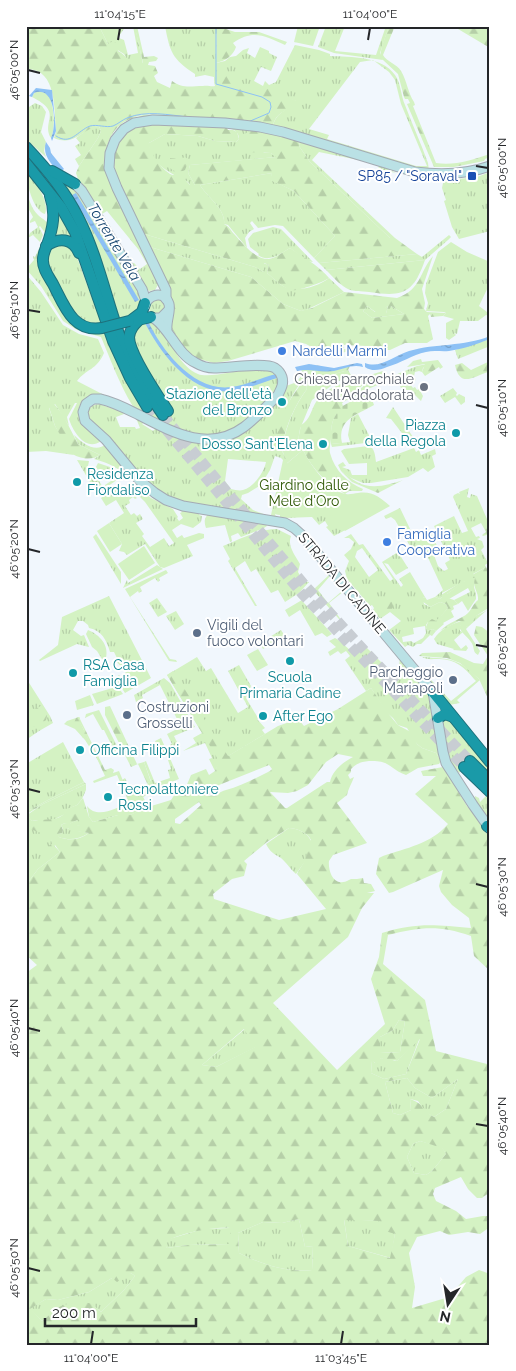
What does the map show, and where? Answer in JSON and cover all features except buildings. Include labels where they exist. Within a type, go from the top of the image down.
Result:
[{"type":"highway","points":[[26,147],[52,176],[78,217],[90,244],[127,355],[136,373],[165,413],[130,344],[130,331],[134,320],[154,299]]},
{"type":"highway","points":[[38,160],[59,176],[75,184]]},
{"type":"highway","points":[[26,163],[44,184],[66,215],[75,232],[113,341],[125,368],[147,407]]},
{"type":"highway","points":[[44,184],[53,203],[54,214],[52,228],[43,254],[43,264],[70,317],[83,327],[95,330],[134,320],[153,318]]},
{"type":"highway","points":[[46,246],[59,240],[68,240],[74,244],[81,257],[92,289],[100,302]]},
{"type":"highway","points":[[433,692],[490,762]]},
{"type":"highway","points":[[438,718],[445,714],[453,717]]},
{"type":"highway","points":[[490,781],[467,764],[490,792]]},
{"type":"street","points":[[168,311],[162,318],[153,318],[146,313],[154,299],[166,290],[117,188],[110,168],[110,153],[115,140],[124,129],[134,123],[154,120],[225,123],[260,127],[283,132],[415,172],[457,174],[490,166]]},
{"type":"street","points":[[75,184],[82,191],[142,290],[154,299],[169,304],[167,329]]},
{"type":"street","name":"STRADA DI CADINE","points":[[153,318],[167,329],[190,360],[211,368],[269,366],[275,368],[280,375],[282,389],[244,427],[235,433],[216,439],[196,439],[181,435],[100,399],[93,399],[84,407],[83,416],[88,424],[117,451],[144,485],[166,500],[192,508],[285,523],[294,528],[314,548],[433,692]]},
{"type":"street","points":[[433,692],[442,752],[446,763],[489,827]]},
{"type":"green space","points":[[26,26],[99,26],[108,44],[113,41],[117,44],[118,51],[132,62],[138,64],[143,63],[135,28],[137,26],[144,57],[154,56],[158,58],[156,61],[149,62],[148,65],[155,66],[158,73],[154,76],[157,82],[170,88],[172,81],[176,84],[191,87],[215,86],[216,69],[232,79],[240,88],[254,91],[270,89],[274,86],[282,95],[297,101],[278,116],[273,125],[156,114],[132,118],[116,129],[107,146],[107,176],[143,249],[141,250],[138,249],[107,211],[102,214],[87,190],[80,185],[76,173],[98,138],[101,131],[99,126],[87,130],[73,139],[61,140],[54,138],[56,131],[54,102],[49,84],[44,76],[37,71],[28,69],[26,66]]},
{"type":"green space","points":[[99,26],[126,26],[119,38],[124,40],[128,55],[138,53],[133,26],[135,26],[143,64],[136,65],[128,61],[124,54],[108,44]]},
{"type":"green space","points":[[165,26],[217,26],[216,63],[236,56],[249,48],[247,53],[255,58],[260,47],[269,51],[269,53],[277,57],[271,71],[261,67],[254,81],[263,86],[265,81],[269,85],[276,82],[295,45],[319,50],[330,54],[330,56],[372,60],[360,62],[309,129],[329,135],[327,139],[416,166],[427,166],[401,104],[395,80],[389,72],[374,61],[382,64],[397,78],[428,163],[429,171],[416,169],[280,128],[136,119],[123,123],[143,115],[169,114],[273,125],[277,116],[296,101],[268,91],[257,94],[217,84],[216,79],[214,82],[214,77],[205,75],[195,77],[195,74],[181,64],[173,54]]},
{"type":"green space","points":[[217,26],[235,32],[259,32],[287,42],[285,45],[259,35],[247,36],[233,43],[236,47],[231,55],[216,63]]},
{"type":"green space","points":[[298,26],[320,26],[313,46],[294,42]]},
{"type":"green space","points":[[326,26],[345,26],[335,51],[376,55],[386,26],[389,26],[380,53],[383,60],[334,53],[318,47]]},
{"type":"green space","points":[[389,26],[395,26],[383,55],[403,75],[415,105],[413,106],[436,163],[456,163],[490,154],[490,157],[484,161],[454,167],[434,167],[407,104],[410,103],[404,97],[398,74],[380,56]]},
{"type":"green space","points":[[453,26],[490,26],[490,48]]},
{"type":"green space","points":[[39,91],[48,94],[52,103],[54,122],[51,138],[48,127],[50,117],[47,108],[32,97],[34,93]]},
{"type":"green space","points":[[35,103],[42,106],[46,112],[41,132],[46,142],[44,151],[46,157],[28,141],[26,143],[26,109]]},
{"type":"green space","points":[[155,124],[226,127],[228,130],[237,132],[239,139],[236,142],[215,141],[198,136],[165,134],[149,143],[151,151],[161,166],[173,175],[181,175],[190,185],[195,185],[188,173],[190,165],[276,157],[271,153],[247,152],[258,146],[251,145],[245,138],[245,134],[252,129],[300,140],[299,146],[310,162],[390,238],[395,238],[417,254],[319,263],[314,258],[335,236],[294,191],[270,180],[272,173],[200,185],[219,208],[224,224],[255,254],[264,259],[269,259],[290,248],[320,269],[329,278],[326,280],[304,288],[291,290],[281,285],[267,273],[269,265],[264,263],[264,272],[255,267],[144,234],[116,177],[113,159],[116,148],[128,132],[135,127]]},
{"type":"green space","points":[[99,126],[101,131],[98,138],[79,166],[75,159],[81,155],[75,146],[80,143],[76,138],[91,127]]},
{"type":"green space","points":[[231,129],[252,129],[264,153],[271,153],[277,157],[190,165],[188,173],[195,185],[190,185],[162,167],[152,157],[149,143],[165,134],[198,136],[215,141],[236,142],[239,139],[238,135],[236,131]]},
{"type":"green space","points":[[300,140],[378,164],[319,152],[312,160],[395,238],[390,238],[310,162],[299,146]]},
{"type":"green space","points":[[185,157],[189,160],[185,170],[177,172],[170,168],[170,158],[180,159]]},
{"type":"green space","points":[[378,164],[396,173],[379,169]]},
{"type":"green space","points":[[26,170],[43,197],[46,209],[45,214],[37,208],[34,202],[27,182]]},
{"type":"green space","points":[[490,172],[490,231],[459,239],[452,227],[444,201],[446,200],[442,188],[443,183],[448,180],[477,177]]},
{"type":"green space","points":[[272,173],[271,180],[294,191],[335,236],[314,258],[283,226],[275,225],[258,228],[252,221],[250,223],[254,229],[245,238],[247,248],[228,225],[224,224],[219,208],[200,185]]},
{"type":"green space","points":[[62,182],[78,191],[142,298],[136,315],[118,320]]},
{"type":"green space","points":[[26,190],[34,209],[50,227],[48,237],[38,257],[42,272],[70,322],[84,330],[104,332],[119,368],[142,410],[151,404],[160,417],[171,408],[166,397],[151,379],[132,341],[134,329],[142,323],[148,322],[158,325],[163,329],[173,349],[192,371],[206,375],[252,370],[271,372],[278,378],[279,382],[276,392],[239,426],[220,435],[199,437],[140,414],[130,402],[101,337],[77,330],[63,321],[41,286],[26,269],[34,260],[33,256],[35,257],[46,234],[40,226],[43,235],[40,242],[33,235],[28,238],[30,233],[38,227],[35,221],[30,223],[33,217],[26,204]]},
{"type":"green space","points":[[56,207],[73,240],[53,236]]},
{"type":"green space","points":[[273,227],[281,229],[313,262],[307,261],[290,248],[270,258],[258,255],[250,247],[248,239],[253,233]]},
{"type":"green space","points":[[144,234],[255,267],[264,272],[263,263],[269,265],[267,273],[281,285],[288,288],[307,288],[329,278],[344,292],[301,311],[283,304],[251,277],[150,247]]},
{"type":"green space","points":[[449,235],[451,237],[425,260],[326,270],[319,263],[417,254],[422,257]]},
{"type":"green space","points":[[451,242],[467,252],[490,262],[490,283],[479,306],[487,312],[490,307],[490,319],[486,315],[478,321],[460,321],[457,334],[454,333],[456,335],[449,340],[446,338],[446,323],[454,319],[443,316],[446,313],[444,312],[426,311],[428,303],[425,293],[426,284],[438,252]]},
{"type":"green space","points":[[66,243],[75,252],[102,325],[91,325],[73,315],[45,261],[49,248]]},
{"type":"green space","points":[[150,247],[251,277],[283,304],[301,311],[312,308],[344,292],[397,298],[416,285],[433,256],[422,289],[425,303],[424,309],[427,312],[446,313],[443,316],[431,317],[430,314],[428,316],[433,339],[427,343],[405,343],[390,350],[344,345],[344,349],[348,349],[348,351],[330,357],[306,344],[295,341],[228,361],[214,363],[195,358],[186,351],[170,326],[174,305]],"holes":[[[367,306],[377,313],[388,306],[386,314],[388,314],[391,306],[404,314],[372,318],[363,311]]]},
{"type":"green space","points":[[138,249],[143,249],[158,285],[155,290],[149,291],[147,289],[132,263],[140,269],[147,264]]},
{"type":"green space","points":[[425,260],[421,271],[411,286],[405,291],[390,294],[348,289],[326,270]]},
{"type":"green space","points":[[26,274],[41,292],[63,325],[79,334],[98,339],[104,353],[98,363],[77,381],[108,397],[98,394],[88,396],[82,401],[78,413],[81,421],[101,441],[90,444],[77,435],[69,419],[77,403],[75,403],[67,417],[69,426],[55,404],[49,408],[55,426],[74,455],[46,451],[26,452]]},
{"type":"green space","points":[[157,299],[165,307],[157,315],[149,307]]},
{"type":"green space","points":[[367,306],[375,312],[388,306],[386,314],[391,306],[404,314],[372,318],[363,311]]},
{"type":"green space","points":[[490,339],[490,346],[458,359],[455,350]]},
{"type":"green space","points":[[421,359],[422,362],[438,360],[443,367],[440,369],[439,367],[425,376],[422,372],[425,364],[407,367],[413,361]]},
{"type":"green space","points":[[490,361],[488,372],[468,379],[460,377],[455,365],[462,363],[471,370]]},
{"type":"green space","points":[[427,364],[422,372],[415,372],[416,380],[410,384],[413,388],[419,389],[423,396],[421,401],[410,390],[401,388],[395,375]]},
{"type":"green space","points":[[350,366],[348,370],[315,379],[306,387],[307,389],[289,421],[283,442],[295,447],[297,445],[301,425],[308,418],[316,402],[327,391],[350,381],[375,377],[357,381],[358,384],[363,385],[357,390],[353,390],[350,387],[344,389],[345,393],[358,393],[342,403],[342,409],[334,418],[332,425],[330,451],[332,459],[338,470],[347,479],[363,489],[362,491],[349,491],[345,494],[321,475],[311,464],[303,450],[286,464],[281,450],[282,445],[278,446],[277,437],[280,419],[284,410],[305,379],[302,377],[303,373],[311,373],[315,370],[332,371]]},
{"type":"green space","points":[[301,370],[315,370],[300,384],[290,400],[276,438],[282,443],[281,448],[287,463],[280,515],[275,514],[276,517],[271,515],[283,460],[281,458],[275,456],[270,470],[261,485],[242,495],[241,499],[253,510],[269,516],[174,501],[152,488],[87,417],[90,408],[99,404],[123,412],[124,414],[116,417],[120,427],[140,428],[136,418],[145,422],[142,424],[153,431],[155,429],[153,426],[222,441],[286,386],[297,382],[303,373]],"holes":[[[228,459],[266,462],[258,479],[251,486],[243,490],[231,489],[225,481]]]},
{"type":"green space","points":[[348,370],[351,375],[335,383],[312,400],[295,447],[283,443],[292,415],[307,389],[306,387],[316,379],[319,382],[322,380],[321,378]]},
{"type":"green space","points":[[383,371],[385,374],[378,381],[385,382],[368,389],[369,391],[347,399],[357,394],[345,393],[344,389],[350,387],[357,390],[363,387],[363,385],[358,384],[357,381],[371,379],[373,376],[344,383]]},
{"type":"green space","points":[[453,388],[457,396],[459,394],[465,397],[465,402],[461,405],[455,397],[445,403],[440,396]]},
{"type":"green space","points":[[369,391],[374,405],[355,415],[345,423],[342,428],[342,443],[331,444],[333,421],[341,407]]},
{"type":"green space","points":[[51,400],[63,415],[78,444],[100,455],[93,458],[85,458],[70,452],[55,426],[48,404],[48,401]]},
{"type":"green space","points":[[393,407],[413,437],[407,435],[405,437],[391,419],[386,418]]},
{"type":"green space","points":[[358,414],[374,442],[332,447],[331,444],[350,442],[348,435],[351,418]]},
{"type":"green space","points":[[74,435],[90,446],[98,448],[106,444],[144,490],[115,467],[94,459],[100,455],[78,444]]},
{"type":"green space","points":[[368,446],[373,450],[376,462],[414,448],[416,452],[419,450],[421,455],[435,449],[436,454],[432,456],[435,467],[428,472],[423,468],[408,477],[363,483],[341,471],[338,465],[343,462],[346,466],[342,467],[350,470],[352,475],[367,475],[367,463],[349,464],[341,451]]},
{"type":"green space","name":"Giardino dalle Mele d'Oro","points":[[303,450],[315,470],[333,488],[348,494],[372,494],[390,506],[345,531],[333,515],[280,518],[280,515],[275,514],[285,465]]},
{"type":"green space","points":[[77,460],[89,461],[88,466],[93,466],[97,474],[96,476],[104,489],[97,494]]},
{"type":"green space","points":[[98,463],[110,467],[117,474],[117,480],[105,488],[105,485],[114,479],[107,469],[100,473],[96,467]]},
{"type":"green space","points":[[341,471],[357,482],[368,486],[386,485],[403,480],[378,493],[352,482]]},
{"type":"green space","points":[[130,482],[151,498],[173,509],[179,521],[183,518],[180,513],[182,512],[181,510],[200,512],[199,515],[202,516],[201,522],[193,528],[181,524],[172,530],[177,538],[182,535],[184,538],[199,533],[204,534],[204,538],[187,545],[193,556],[164,568],[160,567],[145,544],[127,555],[119,551],[122,544],[109,523],[124,513],[116,500],[106,506],[101,498],[117,487],[120,489],[123,487],[137,498],[133,497],[129,500],[130,503],[125,506],[131,515],[134,513],[137,516],[140,514],[143,519],[136,523],[150,547],[164,538],[169,546],[174,543],[145,502],[127,484]]},
{"type":"green space","points":[[469,488],[467,497],[470,498],[471,494],[477,496],[490,526],[490,534],[482,535],[486,532],[481,523],[471,528],[476,537],[479,536],[480,538],[477,539],[482,541],[484,547],[481,550],[488,563],[485,565],[486,567],[473,574],[476,578],[474,587],[476,599],[468,611],[462,601],[458,604],[454,600],[470,592],[468,588],[449,599],[447,598],[447,594],[465,581],[442,593],[440,599],[435,597],[443,590],[424,549],[414,553],[395,520],[391,517],[386,519],[384,516],[400,508],[412,533],[420,530],[422,533],[429,529],[440,552],[434,555],[438,566],[444,571],[448,569],[445,563],[450,560],[434,526],[454,516],[462,533],[468,531],[453,497]]},
{"type":"green space","points":[[328,510],[355,525],[334,536],[326,527],[328,526],[325,521],[319,525],[312,517],[284,518]]},
{"type":"green space","points":[[209,513],[265,523],[267,526],[241,537],[238,533],[231,536],[232,541],[230,542],[225,525],[206,528],[205,520]]},
{"type":"green space","points":[[109,523],[122,544],[110,552],[97,531]]},
{"type":"green space","points":[[277,529],[291,536],[291,547],[300,564],[298,572],[303,581],[309,582],[299,593],[285,602],[278,590],[271,593],[256,569],[251,572],[245,561],[235,568],[257,606],[255,606],[228,561],[230,559],[223,546],[256,533]]},
{"type":"green space","points":[[96,534],[121,572],[121,584],[93,537]]},
{"type":"green space","points":[[351,534],[359,545],[363,544],[390,581],[393,579],[382,562],[398,552],[408,568],[396,575],[388,564],[384,563],[401,587],[403,585],[399,579],[410,572],[425,597],[423,598],[424,604],[430,607],[440,602],[446,604],[448,608],[436,622],[428,622],[426,625],[427,631],[433,629],[436,631],[432,636],[430,635],[421,644],[405,647],[389,630],[401,621],[390,612],[380,619],[373,610],[372,605],[370,606],[347,579],[345,571],[349,561],[344,555],[351,549],[354,542],[349,538],[344,538]],"holes":[[[362,548],[378,570],[369,577],[355,557],[357,551]],[[425,626],[426,633],[423,638],[414,643],[411,641],[403,642],[402,637],[414,634],[413,628]]]},
{"type":"green space","points":[[144,546],[155,563],[129,580],[118,564]]},
{"type":"green space","points":[[157,565],[163,569],[123,588],[127,580],[128,583]]},
{"type":"green space","points":[[486,567],[488,571],[490,570],[490,607],[476,616],[472,623],[459,621],[440,631],[465,615],[478,600],[474,585],[475,578],[472,575]]},
{"type":"green space","points":[[166,570],[168,573],[159,578],[158,582],[155,578],[140,587],[142,591],[139,593],[138,591],[130,597],[170,659],[177,662],[169,661],[125,589]]},
{"type":"green space","points":[[330,574],[337,583],[330,576],[318,590],[328,603],[342,591],[340,588],[344,591],[329,603],[347,628],[313,590]]},
{"type":"green space","points":[[463,581],[465,582],[447,594],[448,598],[458,604],[453,606],[454,609],[451,611],[454,617],[443,623],[436,631],[433,629],[427,631],[428,622],[432,619],[436,621],[448,608],[446,604],[440,602],[430,607],[422,601],[423,598],[425,597],[427,600],[435,597],[440,599],[441,595]]},
{"type":"green space","points":[[109,596],[151,678],[125,693],[115,678],[119,675],[121,677],[126,672],[115,660],[117,658],[114,652],[110,652],[103,636],[89,628],[83,621],[78,621],[73,630],[81,636],[84,635],[89,647],[77,644],[39,660],[58,645],[62,617]]},
{"type":"green space","points":[[157,598],[167,612],[158,617],[149,603]]},
{"type":"green space","points":[[383,599],[390,601],[393,607],[391,611],[380,618],[378,616],[378,606],[379,602]]},
{"type":"green space","points":[[302,600],[332,634],[327,637],[322,633],[315,636],[300,610],[289,617],[285,610]]},
{"type":"green space","points":[[487,610],[468,627],[460,625],[460,631],[463,632],[454,640],[461,649],[466,645],[468,648],[466,651],[453,650],[437,644],[434,639],[445,628]]},
{"type":"green space","points":[[176,611],[184,624],[175,630],[166,616]]},
{"type":"green space","points":[[462,624],[468,627],[466,629],[480,651],[478,655],[471,642],[462,632],[459,626]]},
{"type":"green space","points":[[476,626],[482,627],[490,633],[490,703],[479,679],[460,663],[447,658],[419,656],[422,653],[450,652],[474,663],[483,664],[488,656],[474,635]]},
{"type":"green space","points":[[88,630],[103,641],[107,653],[106,658],[102,659],[92,647],[86,634]]},
{"type":"green space","points":[[281,630],[285,636],[263,649],[260,643]]},
{"type":"green space","points":[[335,638],[356,654],[362,650],[362,643],[398,679],[400,656],[429,692],[441,761],[436,753],[417,744],[407,728],[398,725],[386,712],[371,688],[366,691],[345,660],[350,656],[346,651],[341,654],[338,651],[330,656],[328,652],[336,647],[329,641]]},
{"type":"green space","points":[[258,649],[268,665],[257,671],[247,655]]},
{"type":"green space","points":[[197,657],[206,671],[211,668],[238,713],[248,707],[228,671],[239,665],[251,686],[246,698],[257,719],[265,728],[262,730],[265,734],[220,761],[215,771],[209,759],[212,758],[205,743],[183,751],[196,743],[193,738],[202,733],[167,675]]},
{"type":"green space","points":[[422,657],[454,661],[466,667],[480,680],[457,700],[460,703],[449,705],[418,671],[420,668],[451,701],[476,681],[463,667],[453,662]]},
{"type":"green space","points":[[173,671],[228,756],[278,726],[298,719],[304,726],[338,709],[371,688],[397,724],[414,734],[417,744],[436,753],[441,761],[439,764],[418,768],[406,775],[386,763],[369,761],[359,763],[351,769],[348,775],[350,779],[354,777],[347,795],[337,803],[367,843],[333,855],[329,861],[329,868],[333,878],[339,882],[345,882],[351,879],[363,878],[364,883],[371,884],[375,891],[367,893],[374,893],[362,908],[348,937],[273,1003],[337,1070],[385,1024],[371,979],[379,957],[382,933],[416,926],[437,925],[471,928],[469,918],[452,905],[441,892],[439,886],[443,870],[389,893],[376,874],[379,858],[426,841],[448,824],[415,794],[436,776],[423,776],[421,771],[443,767],[467,806],[490,835],[490,971],[474,956],[471,936],[449,930],[430,928],[388,935],[383,964],[425,1000],[436,1051],[487,1064],[490,1063],[490,1192],[482,1198],[477,1198],[468,1189],[461,1177],[435,1188],[433,1194],[436,1201],[456,1211],[466,1219],[490,1216],[490,1227],[480,1234],[468,1232],[449,1235],[440,1231],[417,1237],[409,1253],[415,1287],[412,1308],[449,1297],[466,1277],[479,1270],[490,1274],[490,1345],[26,1345],[26,973],[37,965],[26,955],[26,882],[29,881],[38,869],[60,852],[55,845],[53,849],[50,849],[48,846],[52,844],[50,834],[30,829],[26,820],[26,812],[84,782],[86,784],[43,804],[27,814],[32,821],[57,818],[65,813],[67,809],[77,805],[83,798],[89,817],[93,822],[118,815],[130,815],[142,809],[129,803],[125,805],[123,800],[127,798],[117,775],[94,783],[93,781],[105,776],[87,737],[83,738],[81,735],[81,730],[84,730],[80,723],[75,727],[73,726],[76,718],[79,717],[105,770],[111,768],[114,770],[113,773],[119,771],[131,800],[143,797],[148,807],[171,800],[179,788],[186,787],[191,775],[206,769],[209,775],[215,771],[219,761],[167,675]],"holes":[[[338,754],[353,757],[338,767],[330,782],[327,782],[287,808],[270,792],[288,793],[308,785],[326,762]],[[269,765],[272,769],[243,784],[208,796],[219,785]],[[199,802],[201,805],[180,824],[175,823],[175,819]],[[80,820],[80,825],[71,826],[67,830],[89,833],[71,839],[59,837],[58,834],[62,833],[63,830],[61,825],[65,823],[68,825]],[[289,828],[302,831],[311,840],[307,844],[309,846],[306,848],[306,859],[297,874],[326,909],[279,920],[214,899],[213,894],[232,879],[244,876],[247,864],[244,861],[267,842]],[[399,1020],[405,1021],[400,1052],[380,1053],[380,1037],[393,1030]],[[244,1029],[255,1047],[216,1067],[202,1065]],[[420,1039],[406,1074],[384,1079],[371,1073],[372,1061],[381,1064],[381,1058],[390,1062],[397,1061]],[[407,1078],[415,1088],[432,1098],[458,1079],[446,1109],[434,1117],[418,1103],[410,1099],[411,1110],[400,1115],[393,1113],[385,1082]],[[420,1141],[442,1148],[446,1154],[432,1171],[426,1175],[414,1173],[407,1157],[413,1144]],[[299,1219],[305,1247],[313,1246],[312,1270],[303,1271],[274,1267],[239,1253],[238,1233],[263,1222],[282,1223]],[[344,1220],[379,1221],[382,1230],[395,1234],[390,1258],[348,1246]],[[230,1228],[230,1244],[188,1245],[167,1248],[165,1243],[170,1240],[205,1229]],[[131,1273],[135,1276],[124,1290],[101,1312],[92,1304],[84,1302],[74,1303],[57,1308],[42,1321],[30,1309],[46,1299],[58,1300],[89,1292],[112,1278],[117,1282]]]},
{"type":"green space","points":[[241,673],[249,684],[248,693],[245,697],[242,696],[236,685]]},
{"type":"green space","points":[[26,678],[53,723],[26,740]]},
{"type":"green space","points":[[164,678],[170,683],[195,727],[174,736],[178,744],[170,748],[173,755],[169,756],[179,779],[154,789],[155,791],[143,797],[148,807],[130,815],[118,815],[93,822],[89,817],[87,806],[91,810],[102,812],[131,802],[122,780],[125,778],[131,790],[135,789],[136,791],[151,781],[144,762],[146,761],[155,783],[170,778],[168,770],[171,769],[166,754],[162,755],[155,741],[161,738],[165,747],[172,744],[167,734],[181,727],[160,685],[142,695],[143,698],[136,702],[134,695]]},
{"type":"green space","points":[[116,687],[123,694],[97,704],[92,694]]},
{"type":"green space","points":[[90,695],[94,705],[77,710],[75,701]]},
{"type":"green space","points":[[43,706],[47,716],[46,720],[38,727],[32,726],[26,729],[26,713]]},
{"type":"green space","points":[[110,706],[137,764],[144,762],[151,782],[147,783],[138,764],[131,767],[105,715],[105,707]]},
{"type":"green space","points":[[99,710],[119,750],[115,752],[104,730],[102,730],[93,714],[85,718],[86,714]]},
{"type":"green space","points":[[79,717],[101,765],[85,740],[75,729],[64,724]]},
{"type":"green space","points":[[448,717],[490,766],[490,774],[473,758],[459,773],[456,769],[453,769],[445,750],[442,719]]},
{"type":"green space","points":[[63,742],[84,782],[26,812],[26,764]]},
{"type":"green space","points":[[86,784],[86,790],[82,799],[77,805],[68,809],[65,814],[51,821],[32,821],[27,815],[43,804]]},
{"type":"green space","points":[[487,795],[490,798],[490,825],[477,805],[478,803],[474,801],[475,796],[479,798],[480,802]]},
{"type":"green space","points":[[26,820],[29,827],[51,833],[52,843],[60,852],[38,869],[29,881],[26,882]]},
{"type":"green space","points":[[80,820],[80,825],[67,829],[89,833],[74,839],[59,837],[57,834],[62,833],[63,829],[61,825]]},
{"type":"green space","points":[[289,828],[302,831],[311,841],[306,860],[296,874],[266,844]]},
{"type":"green space","points":[[399,1020],[405,1021],[400,1052],[380,1053],[380,1037],[393,1030]]},
{"type":"green space","points":[[245,1029],[256,1047],[216,1067],[202,1065]]},
{"type":"green space","points":[[420,1037],[406,1074],[384,1079],[371,1073],[372,1060],[375,1063],[381,1058],[397,1061]]},
{"type":"green space","points":[[407,1078],[415,1088],[432,1098],[458,1079],[446,1109],[434,1117],[425,1112],[418,1101],[410,1099],[411,1110],[400,1115],[393,1113],[385,1082]]},
{"type":"green space","points":[[420,1141],[442,1147],[446,1154],[432,1171],[426,1175],[414,1173],[407,1157],[413,1144]]},
{"type":"green space","points":[[299,1219],[305,1247],[313,1246],[312,1270],[303,1271],[274,1267],[239,1253],[238,1233],[263,1222],[282,1223]]},
{"type":"green space","points":[[344,1219],[379,1221],[395,1234],[391,1258],[348,1246]]},
{"type":"green space","points":[[230,1228],[230,1244],[188,1245],[167,1248],[164,1243],[169,1239],[203,1229]]},
{"type":"green space","points":[[131,1273],[135,1276],[124,1290],[101,1312],[95,1307],[79,1303],[54,1309],[42,1321],[29,1309],[46,1299],[58,1300],[89,1292],[112,1278]]},
{"type":"water","points":[[36,88],[52,90],[56,131],[52,141],[54,117],[51,100],[41,92],[34,93],[32,97],[29,96]]},
{"type":"water","points":[[46,142],[51,153],[64,169],[59,173],[46,155]]},
{"type":"water","points":[[76,193],[139,300],[135,302],[72,195]]},
{"type":"water","points":[[144,321],[148,321],[162,345],[181,367],[204,383],[217,387],[231,387],[276,374],[277,378],[233,391],[218,391],[204,387],[191,380],[168,359]]},
{"type":"water","points":[[490,336],[490,339],[470,346],[449,351],[426,352],[382,369],[373,370],[365,367],[365,363],[382,363],[409,351],[470,342]]},
{"type":"water","points":[[357,363],[362,364],[363,367],[352,366],[334,371],[297,371],[295,367],[309,364],[334,368]]},
{"type":"waterway","points":[[216,26],[216,84],[262,97],[270,102],[269,113],[248,122]]},
{"type":"waterway","points":[[56,136],[61,139],[70,139],[90,126],[113,126],[127,118],[142,114],[189,117]]},
{"type":"tunnel","points":[[147,407],[302,594],[464,767]]},
{"type":"tunnel","points":[[163,415],[305,585],[470,761]]},
{"type":"place","name":"SP85 / \"Soraval\"","points":[[472,176]]},
{"type":"place","name":"Nardelli Marmi","points":[[282,351]]},
{"type":"place","name":"Chiesa parrochiale dell'Addolorata","points":[[424,387]]},
{"type":"place","name":"Stazione dell'età del Bronzo","points":[[282,402]]},
{"type":"place","name":"Piazza della Regola","points":[[456,433]]},
{"type":"place","name":"Dosso Sant'Elena","points":[[323,444]]},
{"type":"place","name":"Residenza Fiordaliso","points":[[77,482]]},
{"type":"place","name":"Famiglia Cooperativa","points":[[387,542]]},
{"type":"place","name":"Vigili del fuoco volontari","points":[[197,633]]},
{"type":"place","name":"Scuola Primaria Cadine","points":[[290,661]]},
{"type":"place","name":"RSA Casa Famiglia","points":[[73,673]]},
{"type":"place","name":"Parcheggio Mariapoli","points":[[453,680]]},
{"type":"place","name":"Costruzioni Grosselli","points":[[127,715]]},
{"type":"place","name":"After Ego","points":[[263,716]]},
{"type":"place","name":"Officina Filippi","points":[[80,750]]},
{"type":"place","name":"Tecnolattoniere Rossi","points":[[108,797]]},
{"type":"water label","name":"Torrente Vela","points":[[114,242]]}]
